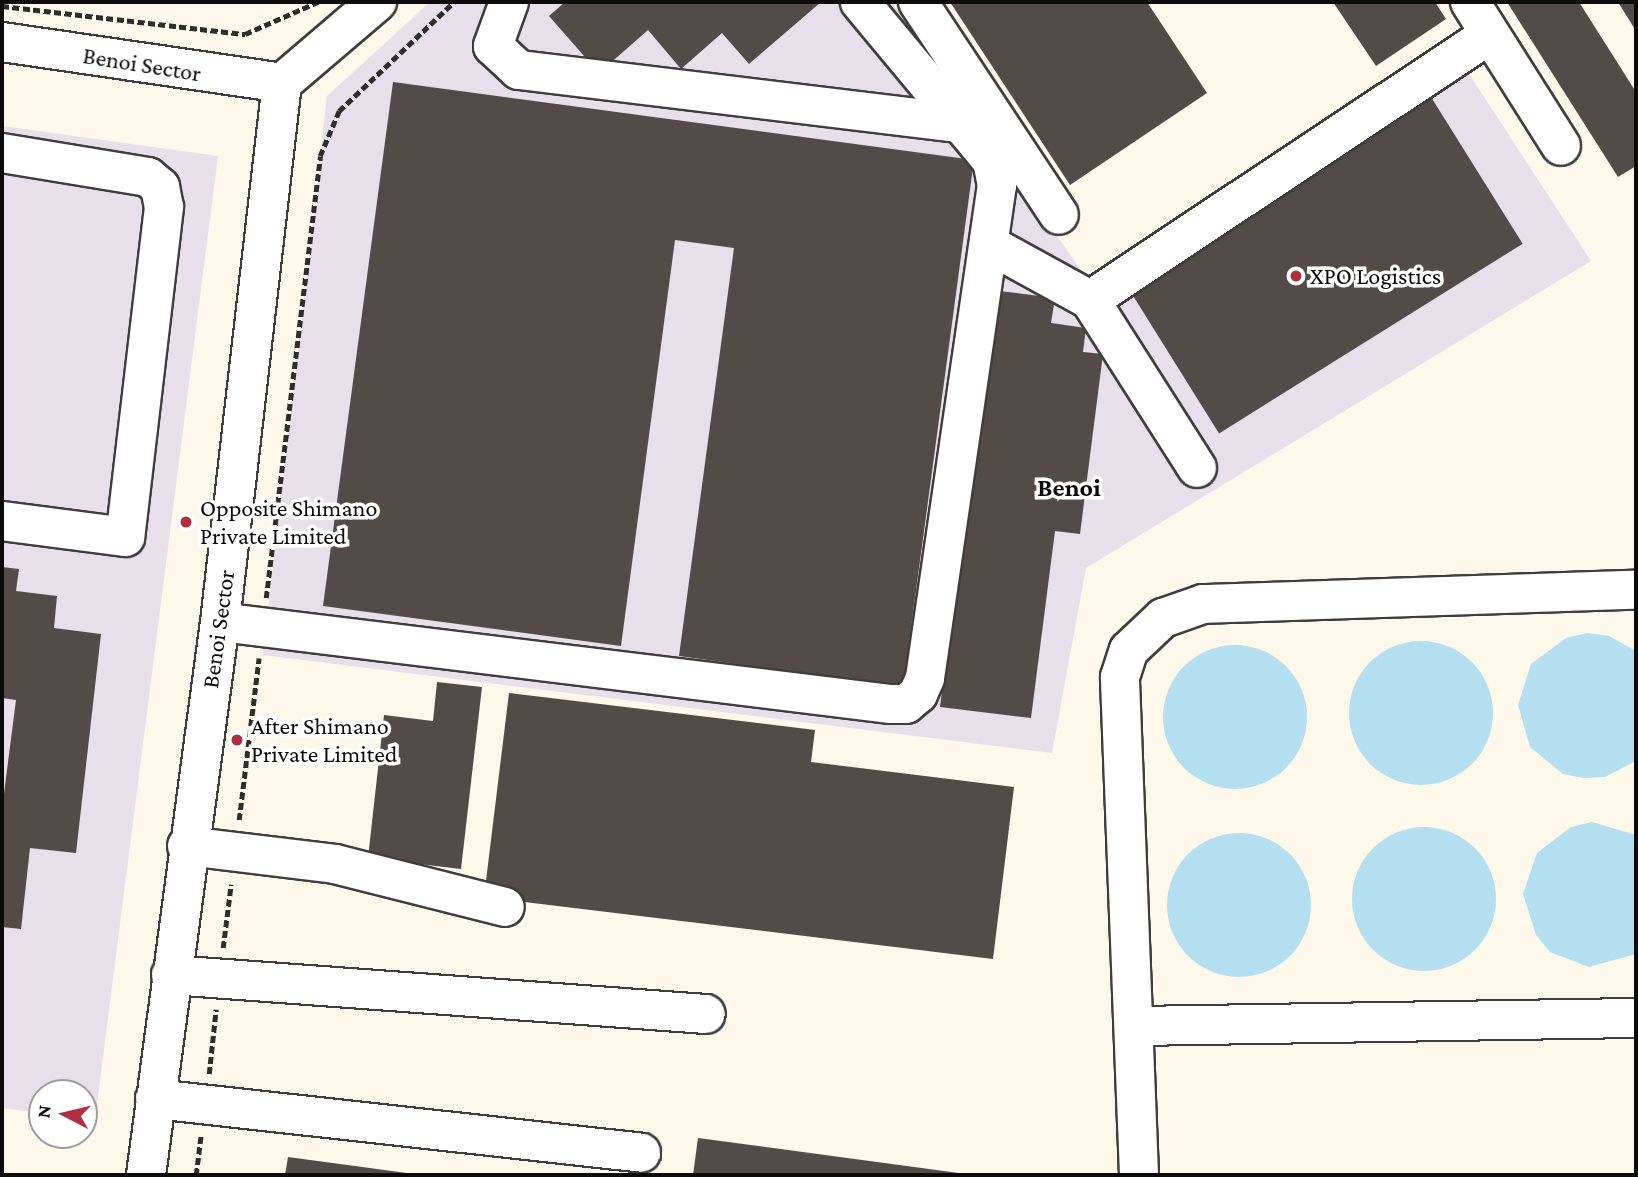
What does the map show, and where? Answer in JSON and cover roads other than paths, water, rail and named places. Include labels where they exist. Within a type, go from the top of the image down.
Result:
[{"type":"street","points":[[282,83],[377,2]]},
{"type":"street","points":[[509,2],[493,46],[519,70],[963,124]]},
{"type":"street","points":[[220,622],[906,704],[925,678],[997,186],[992,161],[860,2]]},
{"type":"street","points":[[918,2],[1059,215]]},
{"type":"street","points":[[1470,2],[1561,146]]},
{"type":"street","points":[[1090,300],[1490,34]]},
{"type":"street","name":"Benoi Sector","points":[[2,42],[282,83],[220,622],[187,845],[146,1175]]},
{"type":"street","points":[[2,153],[148,177],[160,187],[164,207],[125,537],[2,522]]},
{"type":"street","points":[[990,245],[1090,300],[1197,468]]},
{"type":"street","points":[[1139,1175],[1136,1026],[1120,677],[1129,650],[1163,618],[1203,604],[1636,590]]},
{"type":"street","points":[[187,845],[421,881],[505,907]]},
{"type":"street","points":[[171,975],[706,1014]]},
{"type":"street","points":[[1136,1026],[1636,1018]]},
{"type":"street","points":[[155,1099],[641,1153]]},
{"type":"water","points":[[1587,633],[1609,636],[1636,651],[1636,761],[1605,777],[1584,778],[1563,774],[1530,747],[1518,705],[1531,664],[1566,638]]},
{"type":"water","points":[[1421,641],[1449,647],[1472,662],[1487,685],[1493,713],[1487,741],[1472,764],[1449,779],[1421,785],[1393,779],[1370,764],[1355,741],[1349,713],[1355,685],[1370,662],[1393,647]]},
{"type":"water","points":[[1235,645],[1263,651],[1286,666],[1301,689],[1307,717],[1301,745],[1286,768],[1263,783],[1235,789],[1207,783],[1184,768],[1169,745],[1163,717],[1169,689],[1184,666],[1207,651]]},
{"type":"water","points":[[1592,822],[1636,835],[1636,954],[1589,967],[1550,952],[1536,935],[1523,894],[1537,853],[1571,827]]},
{"type":"water","points":[[1424,827],[1452,833],[1475,848],[1490,871],[1496,899],[1490,927],[1475,950],[1452,965],[1424,971],[1396,965],[1373,950],[1358,927],[1352,899],[1358,871],[1373,848],[1396,833]]},
{"type":"water","points":[[1239,833],[1267,839],[1290,854],[1305,877],[1311,905],[1305,933],[1290,956],[1267,971],[1239,977],[1211,971],[1188,956],[1173,933],[1167,905],[1173,877],[1188,854],[1211,839]]},
{"type":"place","name":"XPO Logistics","points":[[1296,276]]},
{"type":"place","name":"Opposite Shimano Private Limited","points":[[186,522]]},
{"type":"place","name":"After Shimano Private Limited","points":[[237,740]]},
{"type":"district","name":"Benoi","points":[[1069,488]]}]
